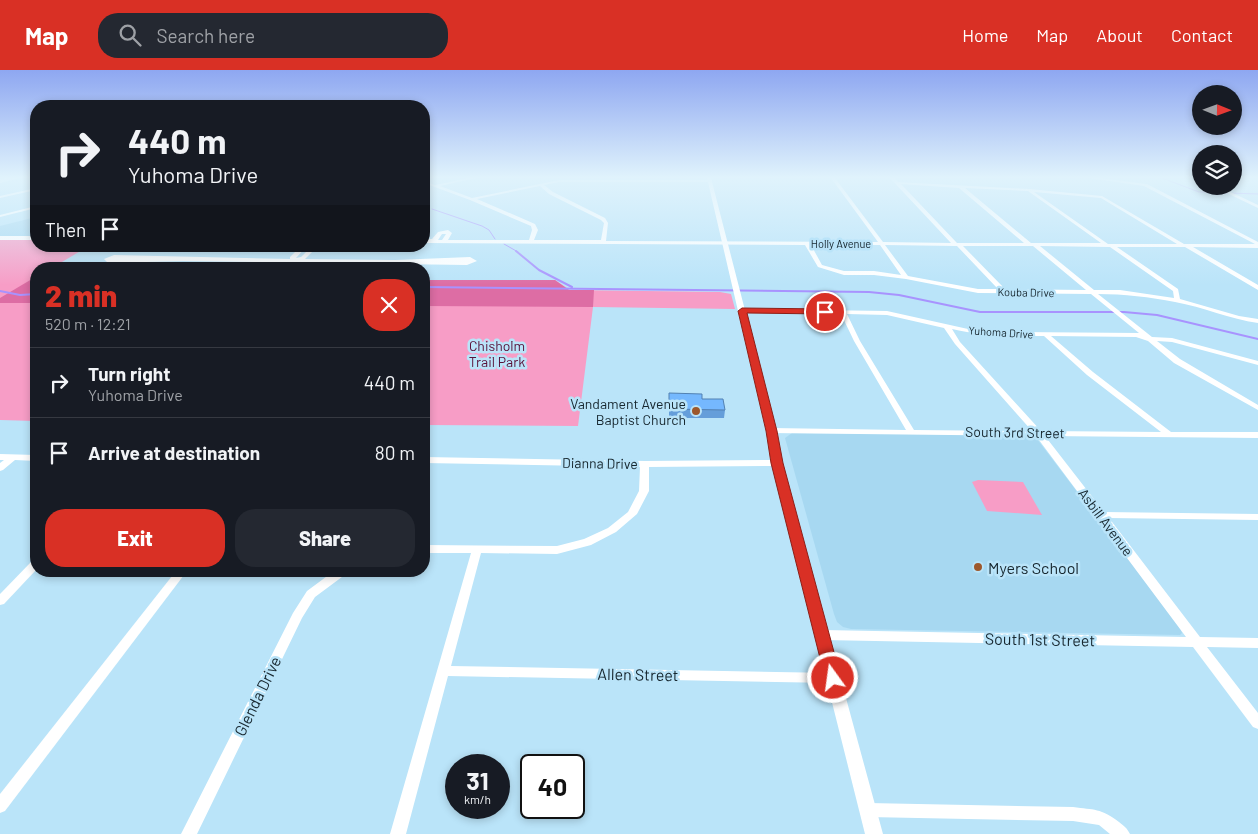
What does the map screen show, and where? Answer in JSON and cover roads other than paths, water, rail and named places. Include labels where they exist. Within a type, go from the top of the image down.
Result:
[{"type":"street","points":[[506,214],[533,225],[535,230],[531,241]]},
{"type":"street","points":[[591,214],[606,223],[603,242]]},
{"type":"street","points":[[717,214],[771,431],[777,463],[874,834]]},
{"type":"street","points":[[859,214],[906,278]]},
{"type":"street","points":[[927,214],[1004,292]]},
{"type":"street","points":[[994,214],[1177,362],[1258,408]]},
{"type":"street","points":[[1063,214],[1176,290],[1177,300]]},
{"type":"street","points":[[1131,214],[1258,288]]},
{"type":"street","points":[[1199,214],[1258,245]]},
{"type":"street","points":[[434,241],[440,233],[448,232],[444,241]]},
{"type":"street","points":[[0,238],[30,238]]},
{"type":"street","name":"Holly Avenue","points":[[430,241],[1258,245]]},
{"type":"street","name":"Kouba Drive","points":[[807,243],[820,266],[844,273],[906,278],[960,289],[1004,292],[1120,292],[1177,300],[1238,318],[1258,321]]},
{"type":"street","points":[[295,260],[292,258],[298,252]]},
{"type":"street","points":[[295,260],[303,258],[309,252]]},
{"type":"street","points":[[183,259],[163,257],[106,258],[108,261],[183,259],[427,262]]},
{"type":"street","points":[[396,261],[470,259],[474,261],[458,263],[430,262]]},
{"type":"street","name":"Yuhoma Drive","points":[[742,311],[887,313],[968,331],[999,334],[1137,336],[1149,339],[1172,340],[1258,363]]},
{"type":"street","points":[[843,312],[857,341],[911,430]]},
{"type":"street","name":"Asbill Avenue","points":[[947,327],[957,343],[1038,432],[1258,723]]},
{"type":"street","points":[[1046,335],[1069,359],[1168,433]]},
{"type":"street","name":"South 3rd Street","points":[[771,431],[911,430],[1258,434]]},
{"type":"street","points":[[0,457],[30,458]]},
{"type":"street","points":[[0,468],[13,457]]},
{"type":"street","name":"Dianna Drive","points":[[430,460],[645,464],[777,463]]},
{"type":"street","points":[[430,549],[558,550],[587,542],[604,534],[632,514],[644,492],[645,464]]},
{"type":"street","points":[[1100,515],[1258,517]]},
{"type":"street","points":[[398,834],[477,549]]},
{"type":"street","points":[[0,601],[30,570]]},
{"type":"street","points":[[0,806],[177,577]]},
{"type":"street","name":"Glenda Drive","points":[[189,834],[297,616],[311,594],[334,577]]},
{"type":"street","name":"South 1st Street","points":[[823,636],[1258,643]]},
{"type":"street","name":"Allen Street","points":[[443,671],[833,678]]},
{"type":"street","points":[[868,810],[1073,814],[1102,818],[1122,834]]},
{"type":"waterway","points":[[446,214],[482,226],[489,230],[495,239]]},
{"type":"waterway","points":[[504,244],[518,252]]},
{"type":"waterway","points":[[516,251],[539,270],[572,287]]},
{"type":"waterway","points":[[430,287],[869,292],[899,295],[980,312],[1124,312],[1157,315],[1258,339]]},
{"type":"waterway","points":[[0,291],[20,295],[30,294]]},
{"type":"place","name":"Vandament Avenue Baptist Church","points":[[696,411]]},
{"type":"place","name":"Myers School","points":[[978,567]]},
{"type":"park label","name":"Chisholm Trail Park","points":[[497,354]]}]
